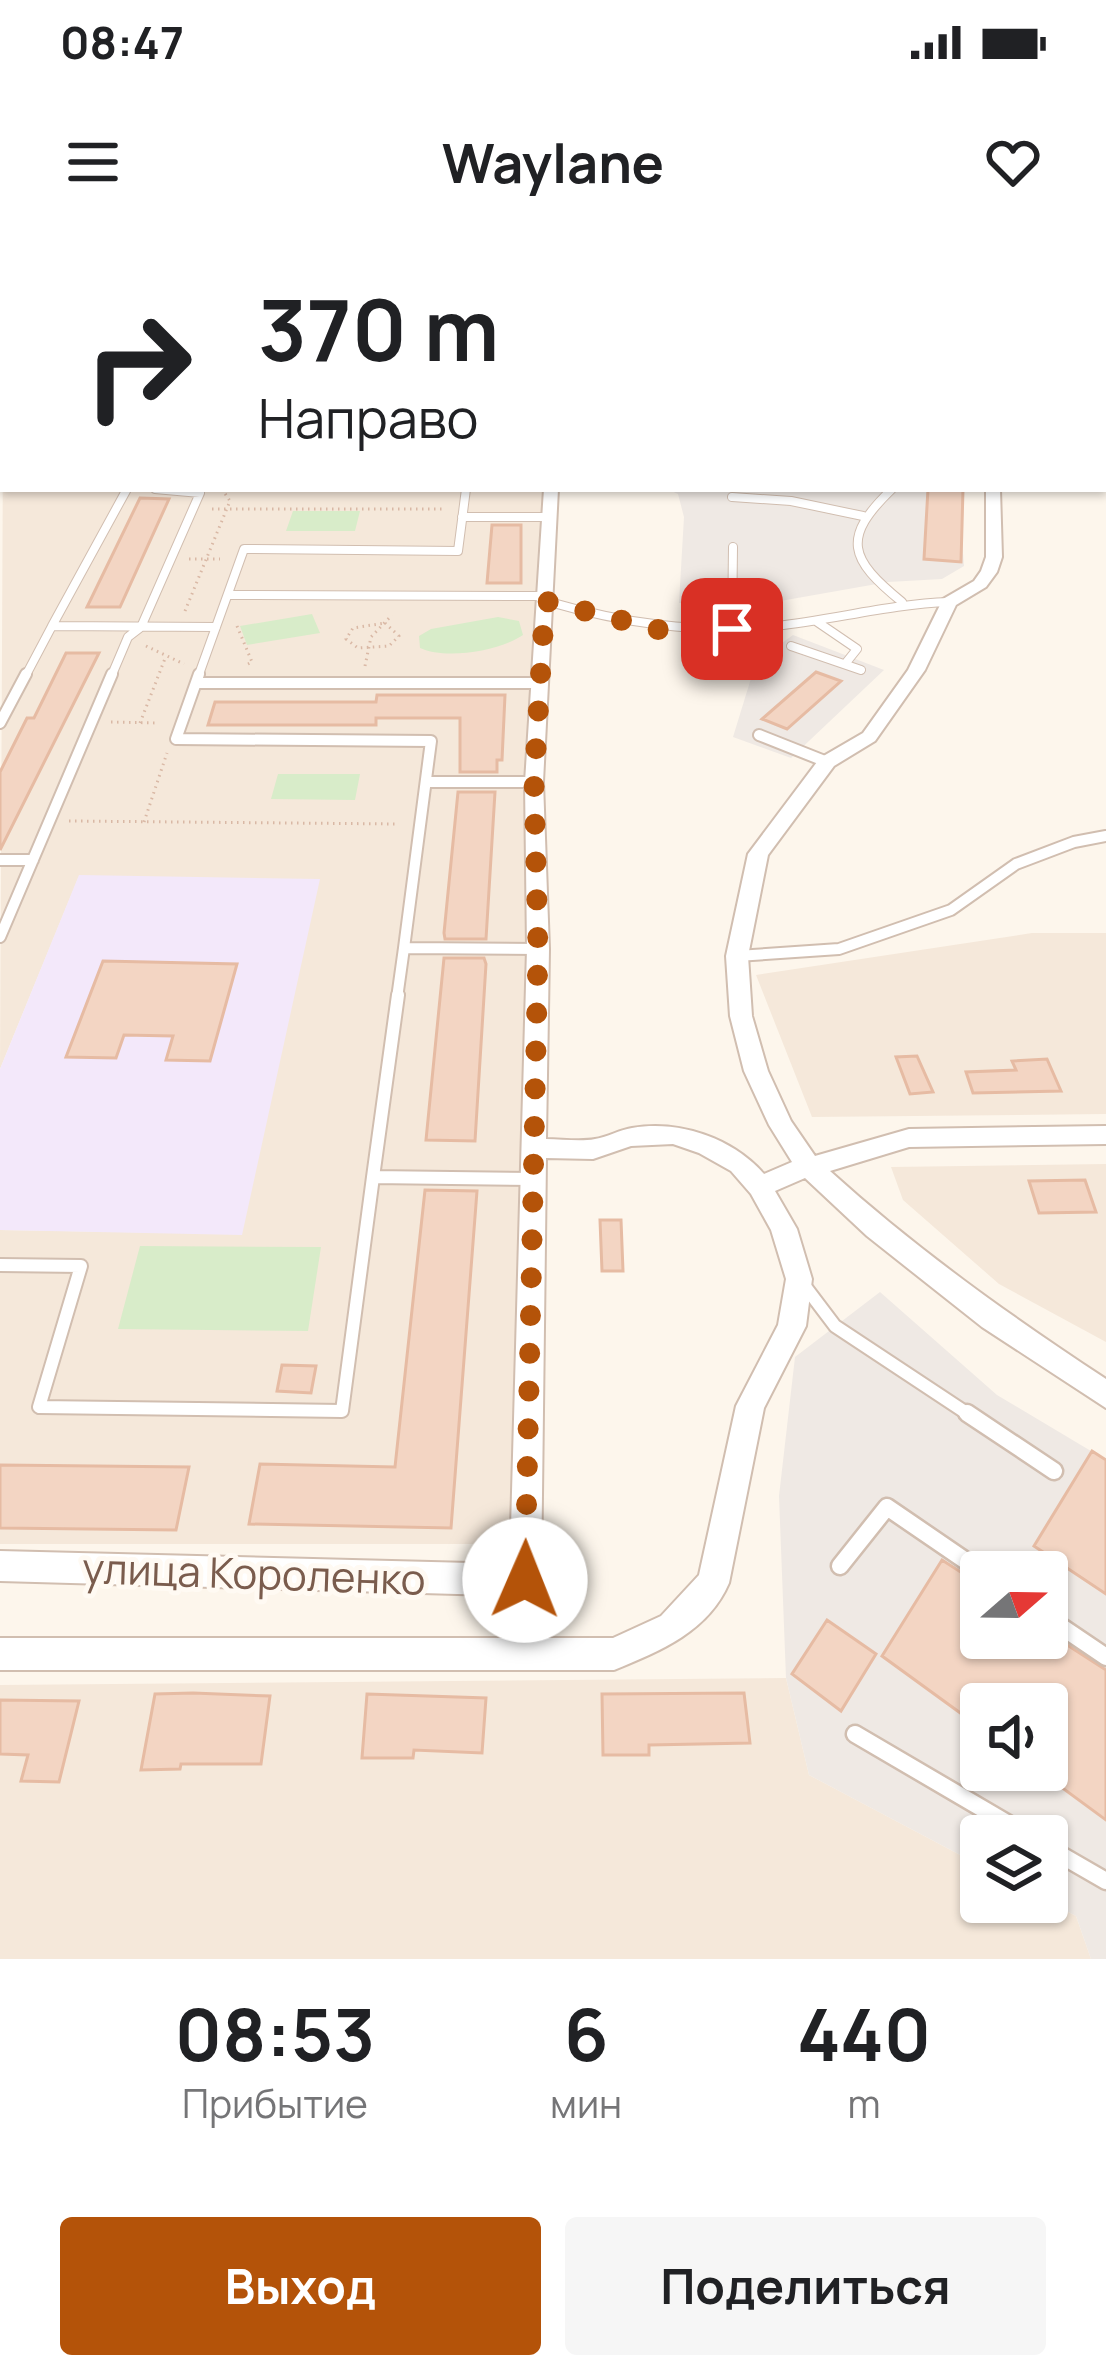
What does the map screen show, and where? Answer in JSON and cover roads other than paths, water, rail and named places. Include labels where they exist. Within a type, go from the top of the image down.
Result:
[{"type":"street","name":"улица Короленко","points":[[0,1566],[525,1580],[538,949],[534,782],[551,492]]},
{"type":"street","points":[[993,492],[994,557],[989,572],[980,584],[949,602],[916,670],[869,737],[827,762],[758,854],[737,956],[741,1016],[756,1071],[781,1125],[809,1167],[876,1229],[975,1306],[1106,1395]]},
{"type":"street","points":[[760,1187],[809,1167],[909,1138],[1106,1135]]},
{"type":"street","points":[[0,1654],[614,1654],[673,1628],[713,1583],[750,1406],[792,1325],[799,1279],[784,1229],[760,1187],[740,1164],[708,1146],[673,1136],[631,1137],[592,1149],[533,1148]]},
{"type":"lane","points":[[0,723],[125,492]]},
{"type":"lane","points":[[0,937],[128,637],[141,626],[200,494],[182,492]]},
{"type":"lane","points":[[0,1265],[81,1266],[39,1407],[342,1411],[431,741],[176,739],[244,549],[458,550],[466,492]]},
{"type":"lane","points":[[889,492],[863,516],[855,549],[865,571],[902,602]]},
{"type":"lane","points":[[732,497],[791,501],[863,516]]},
{"type":"lane","points":[[463,513],[551,517]]},
{"type":"lane","points":[[732,629],[733,547]]},
{"type":"lane","points":[[228,595],[546,598],[660,630],[815,621],[902,602],[949,602]]},
{"type":"lane","points":[[815,621],[857,649],[845,664]]},
{"type":"lane","points":[[52,626],[216,627]]},
{"type":"lane","points":[[791,646],[861,670]]},
{"type":"lane","points":[[198,677],[541,683]]},
{"type":"lane","points":[[759,735],[827,762]]},
{"type":"lane","points":[[426,782],[534,782]]},
{"type":"lane","points":[[737,956],[839,949],[951,910],[1016,865],[1074,842],[1106,836]]},
{"type":"lane","points":[[0,860],[33,860]]},
{"type":"lane","points":[[404,947],[538,949]]},
{"type":"lane","points":[[373,1177],[534,1179]]},
{"type":"lane","points":[[799,1279],[835,1326],[1054,1471]]},
{"type":"lane","points":[[840,1565],[887,1507],[960,1557]]},
{"type":"lane","points":[[1068,1632],[1106,1658]]},
{"type":"lane","points":[[855,1734],[993,1815]]},
{"type":"lane","points":[[1068,1859],[1106,1882]]}]
